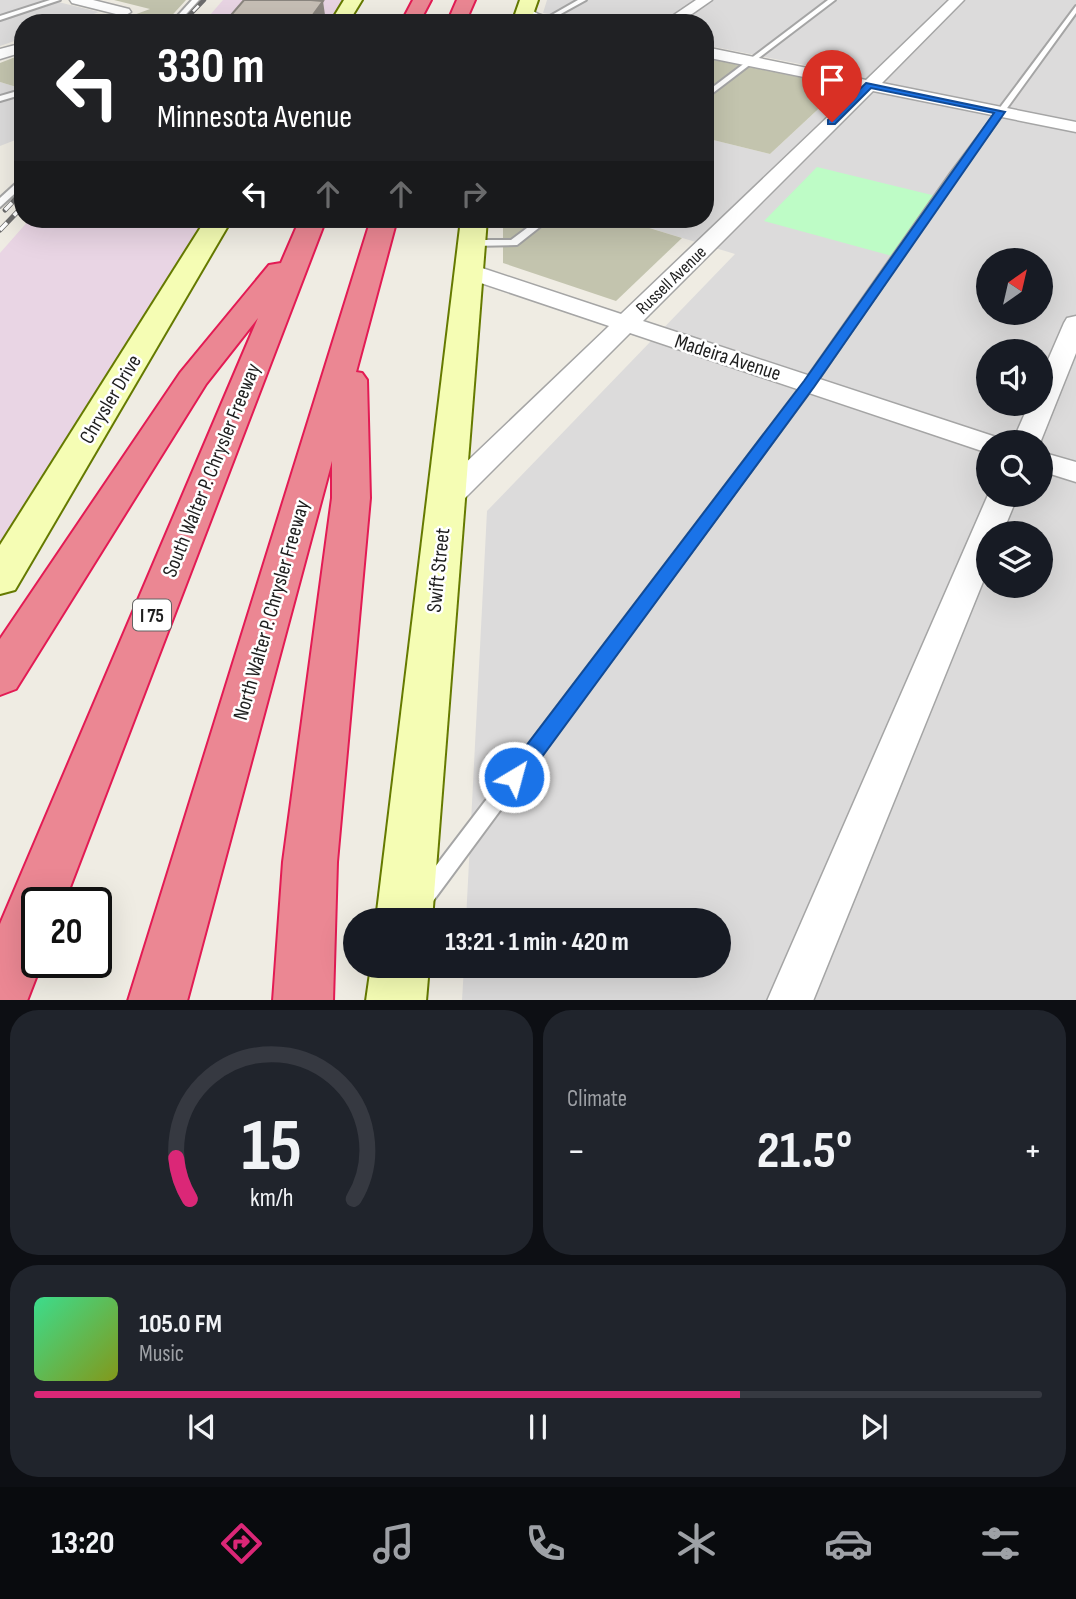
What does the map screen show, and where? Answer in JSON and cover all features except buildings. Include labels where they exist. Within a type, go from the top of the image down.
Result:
[{"type":"highway","points":[[0,676],[192,380],[310,228]]},
{"type":"highway","name":"South Walter P. Chrysler Freeway","points":[[0,995],[310,228]]},
{"type":"highway","name":"North Walter P. Chrysler Freeway","points":[[157,1000],[381,228]]},
{"type":"highway","points":[[303,1000],[310,862],[351,498],[350,340]]},
{"type":"main road","name":"Chrysler Drive","points":[[0,579],[214,228]]},
{"type":"main road","name":"Swift Street","points":[[407,908],[471,244]]},
{"type":"main road","points":[[396,1000],[399,978]]},
{"type":"street","points":[[77,0],[124,12],[118,14]]},
{"type":"street","points":[[682,14],[705,0]]},
{"type":"street","name":"Russell Avenue","points":[[445,500],[957,0]]},
{"type":"street","points":[[714,54],[1076,127]]},
{"type":"street","name":"Madeira Avenue","points":[[471,244],[626,324],[976,440]]},
{"type":"street","points":[[1031,430],[1076,323]]},
{"type":"street","points":[[1053,465],[1076,472]]},
{"type":"street","points":[[790,1000],[998,507]]},
{"type":"lane","points":[[0,18],[57,0]]},
{"type":"lane","points":[[183,14],[196,0]]},
{"type":"lane","points":[[563,14],[583,0]]},
{"type":"lane","points":[[714,90],[832,0]]},
{"type":"lane","points":[[415,908],[809,384],[1076,8]]},
{"type":"lane","points":[[0,99],[14,93]]},
{"type":"lane","points":[[0,204],[14,189]]},
{"type":"lane","points":[[471,244],[513,243],[533,228]]},
{"type":"shaded area","points":[[0,0],[50,0],[99,12],[14,14],[14,41],[0,46]]},
{"type":"shaded area","points":[[114,0],[186,0],[173,14],[136,14],[150,9]]},
{"type":"shaded area","points":[[223,0],[343,0],[334,14],[211,14]]},
{"type":"shaded area","points":[[547,0],[1076,0],[1076,1000],[462,1000],[463,978],[731,978],[731,908],[467,908],[487,511],[735,254],[650,228],[714,228],[714,140],[770,154],[855,75],[714,47],[714,14],[543,13]]},
{"type":"shaded area","points":[[14,58],[14,86],[0,82],[0,63]]},
{"type":"shaded area","points":[[714,60],[843,86],[770,154],[714,140]]},
{"type":"shaded area","points":[[0,82],[14,86],[14,141],[0,146]]},
{"type":"shaded area","points":[[22,228],[202,228],[0,553],[0,253]]},
{"type":"shaded area","points":[[503,228],[649,228],[682,238],[616,301],[503,263]]},
{"type":"green space","points":[[817,167],[936,196],[892,256],[764,221]]},
{"type":"railway","points":[[191,14],[204,0]]},
{"type":"railway","points":[[5,210],[14,200]]},
{"type":"railway","points":[[0,230],[14,215]]},
{"type":"route","points":[[514,777],[809,384],[1000,112],[869,85],[832,122]]}]
